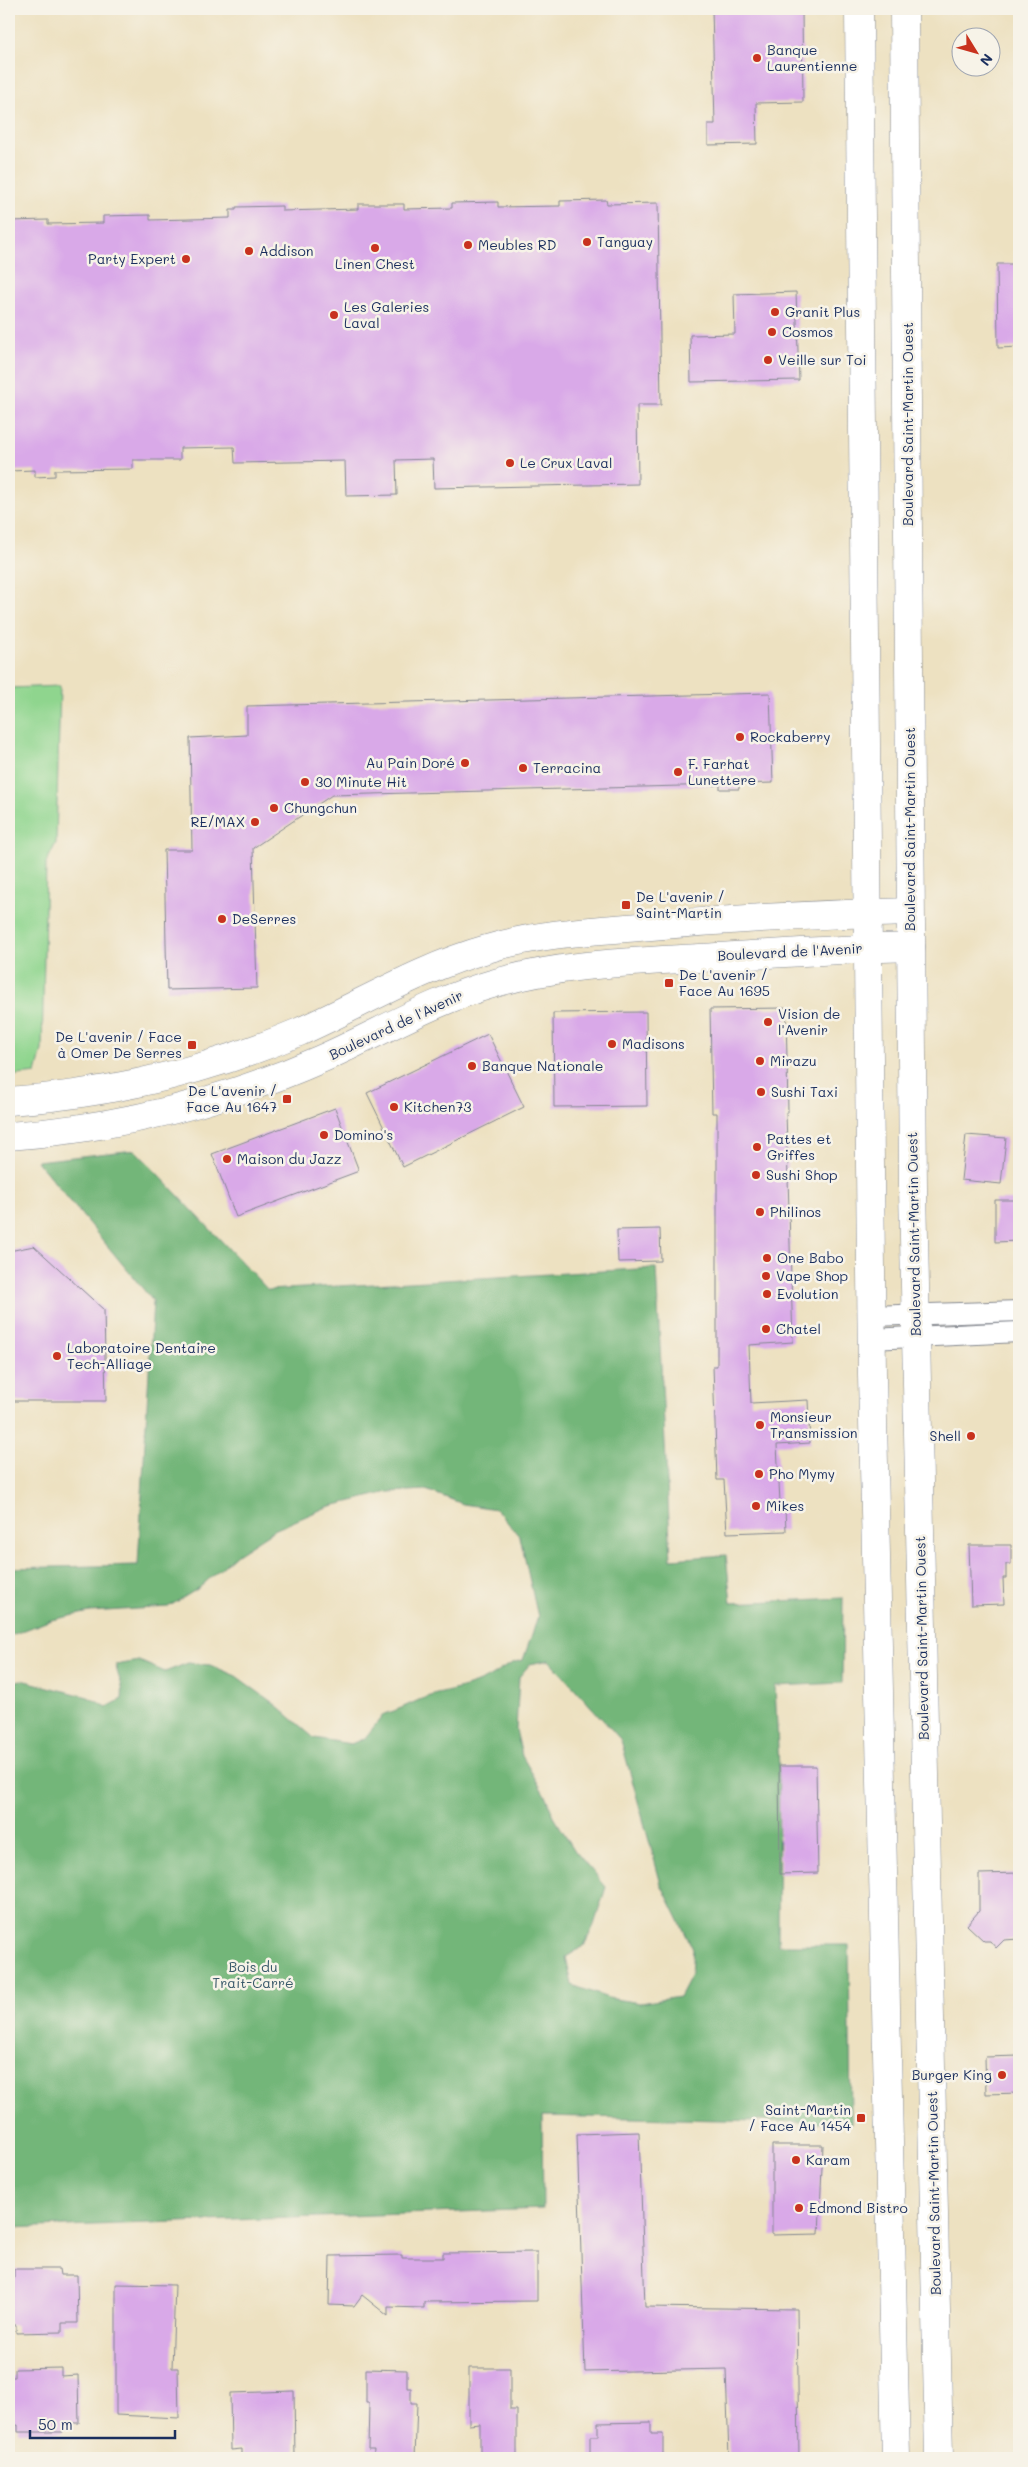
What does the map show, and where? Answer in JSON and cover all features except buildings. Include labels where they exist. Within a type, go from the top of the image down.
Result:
[{"type":"main road","points":[[859,9],[871,1327],[896,2458]]},
{"type":"main road","name":"Boulevard Saint-Martin Ouest","points":[[904,9],[910,912],[916,1325],[940,2458]]},
{"type":"main road","points":[[9,1101],[108,1089],[217,1062],[300,1031],[437,966],[490,948],[516,942],[611,929],[910,912]]},
{"type":"main road","name":"Boulevard de l'Avenir","points":[[9,1136],[119,1123],[217,1099],[320,1060],[446,1000],[518,977],[549,970],[628,963],[911,947]]},
{"type":"street","points":[[871,1327],[916,1325],[1019,1311]]},
{"type":"street","points":[[916,1325],[1019,1332]]},
{"type":"green space","points":[[60,686],[56,843],[46,863],[42,1050],[36,1073],[9,1076],[9,688]]},
{"type":"green space","name":"Bois du Trait-Carré","points":[[135,1150],[268,1290],[656,1268],[671,1559],[726,1555],[731,1603],[843,1598],[842,1683],[775,1686],[779,1769],[778,1945],[849,1945],[851,2123],[542,2116],[543,2209],[9,2228],[9,1683],[21,1680],[88,1697],[107,1707],[122,1699],[122,1685],[116,1665],[139,1661],[165,1672],[188,1663],[210,1665],[236,1676],[276,1705],[314,1738],[351,1744],[365,1738],[384,1714],[427,1697],[474,1684],[517,1661],[523,1660],[538,1617],[520,1537],[496,1509],[463,1504],[426,1490],[389,1492],[327,1507],[274,1530],[237,1554],[199,1588],[168,1607],[90,1612],[51,1620],[9,1636],[9,1568],[138,1565],[153,1301],[37,1161]],"holes":[[[549,1660],[621,1740],[661,1884],[693,1949],[691,1974],[679,1997],[640,2003],[608,1998],[572,1985],[566,1957],[584,1946],[594,1925],[606,1887],[575,1851],[554,1817],[546,1797],[522,1756],[516,1730],[519,1677],[530,1664]]]},
{"type":"place","name":"Banque Laurentienne","points":[[757,58]]},
{"type":"place","name":"Tanguay","points":[[587,242]]},
{"type":"place","name":"Meubles RD","points":[[468,245]]},
{"type":"place","name":"Linen Chest","points":[[375,248]]},
{"type":"place","name":"Addison","points":[[249,251]]},
{"type":"place","name":"Party Expert","points":[[186,259]]},
{"type":"place","name":"Granit Plus","points":[[775,312]]},
{"type":"place","name":"Les Galeries Laval","points":[[334,315]]},
{"type":"place","name":"Cosmos","points":[[772,332]]},
{"type":"place","name":"Veille sur Toi","points":[[768,360]]},
{"type":"place","name":"Le Crux Laval","points":[[510,463]]},
{"type":"place","name":"Rockaberry","points":[[740,737]]},
{"type":"place","name":"Au Pain Doré","points":[[465,763]]},
{"type":"place","name":"Terracina","points":[[523,768]]},
{"type":"place","name":"F. Farhat Lunettere","points":[[678,772]]},
{"type":"place","name":"30 Minute Hit","points":[[305,782]]},
{"type":"place","name":"Chungchun","points":[[274,808]]},
{"type":"place","name":"RE/MAX","points":[[255,822]]},
{"type":"place","name":"De L'avenir / Saint-Martin","points":[[626,905]]},
{"type":"place","name":"DeSerres","points":[[222,919]]},
{"type":"place","name":"De L'avenir / Face Au 1695","points":[[669,983]]},
{"type":"place","name":"Vision de l'Avenir","points":[[768,1022]]},
{"type":"place","name":"Madisons","points":[[612,1044]]},
{"type":"place","name":"De L'avenir / Face à Omer De Serres","points":[[192,1045]]},
{"type":"place","name":"Mirazu","points":[[760,1061]]},
{"type":"place","name":"Banque Nationale","points":[[472,1066]]},
{"type":"place","name":"Sushi Taxi","points":[[761,1092]]},
{"type":"place","name":"De L'avenir / Face Au 1647","points":[[287,1099]]},
{"type":"place","name":"Kitchen73","points":[[394,1107]]},
{"type":"place","name":"Domino's","points":[[324,1135]]},
{"type":"place","name":"Pattes et Griffes","points":[[757,1147]]},
{"type":"place","name":"Maison du Jazz","points":[[227,1159]]},
{"type":"place","name":"Sushi Shop","points":[[756,1175]]},
{"type":"place","name":"Philinos","points":[[760,1212]]},
{"type":"place","name":"One Babo","points":[[767,1258]]},
{"type":"place","name":"Vape Shop","points":[[766,1276]]},
{"type":"place","name":"Evolution","points":[[767,1294]]},
{"type":"place","name":"Chatel","points":[[766,1329]]},
{"type":"place","name":"Laboratoire Dentaire Tech-Alliage","points":[[57,1356]]},
{"type":"place","name":"Monsieur Transmission","points":[[760,1425]]},
{"type":"place","name":"Shell","points":[[971,1436]]},
{"type":"place","name":"Pho Mymy","points":[[759,1474]]},
{"type":"place","name":"Mikes","points":[[756,1506]]},
{"type":"place","name":"Burger King","points":[[1002,2075]]},
{"type":"place","name":"Saint-Martin / Face Au 1454","points":[[861,2118]]},
{"type":"place","name":"Karam","points":[[796,2160]]},
{"type":"place","name":"Edmond Bistro","points":[[799,2208]]}]
